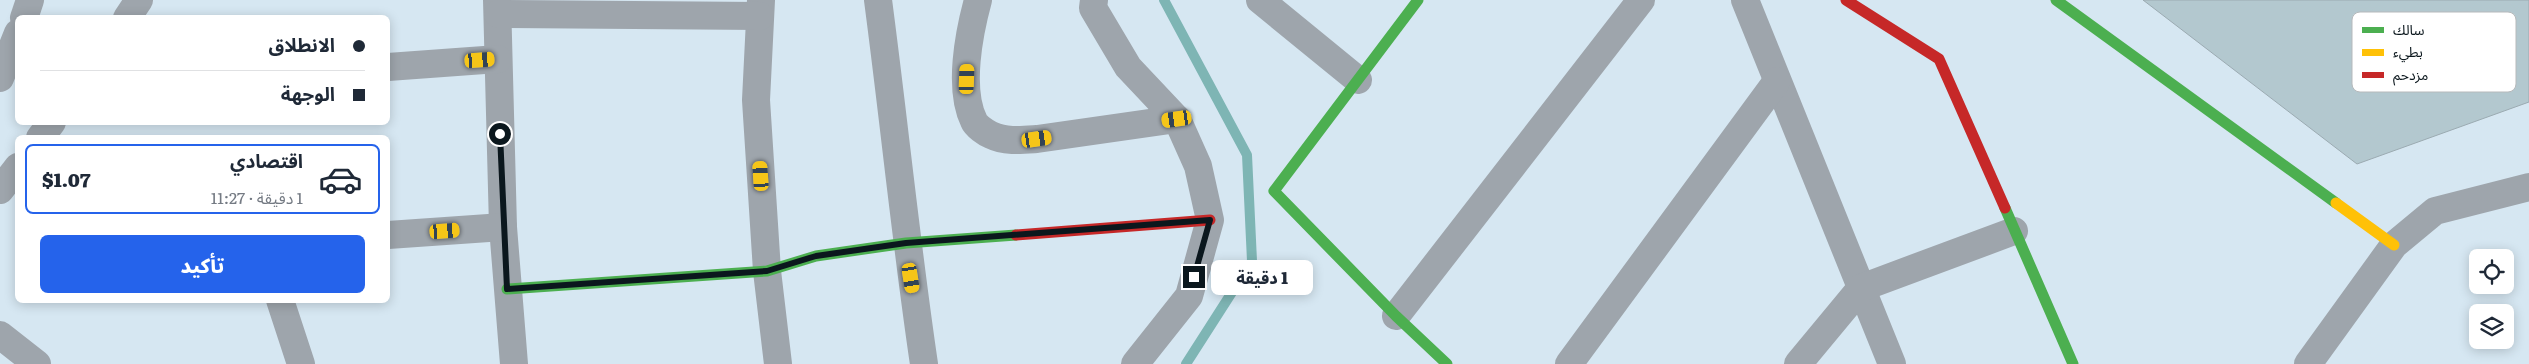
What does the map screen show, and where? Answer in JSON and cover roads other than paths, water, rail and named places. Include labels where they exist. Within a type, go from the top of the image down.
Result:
[{"type":"street","points":[[25,15],[30,0]]},
{"type":"street","points":[[128,15],[139,0]]},
{"type":"street","points":[[878,0],[896,135],[906,243],[924,364]]},
{"type":"street","points":[[978,0],[968,49],[966,94],[974,122],[992,136],[1014,140],[1037,139],[1177,119]]},
{"type":"street","points":[[1260,0],[1358,80]]},
{"type":"street","points":[[1418,0],[1274,191],[1396,316],[1447,364]]},
{"type":"street","points":[[1396,316],[1641,0]]},
{"type":"street","points":[[1745,0],[1892,364]]},
{"type":"street","points":[[1846,0],[1938,59],[2073,364]]},
{"type":"street","points":[[2056,0],[2394,245]]},
{"type":"street","points":[[1087,3],[1128,67],[1177,119],[1198,166],[1210,220],[1189,296],[1135,364]]},
{"type":"street","points":[[514,364],[503,227],[498,7],[760,8],[756,100],[767,271],[778,364]]},
{"type":"street","points":[[0,78],[15,40]]},
{"type":"street","points":[[390,67],[498,59]]},
{"type":"street","points":[[1569,364],[1777,81]]},
{"type":"street","points":[[0,190],[15,171]]},
{"type":"street","points":[[2308,364],[2394,245],[2435,211],[2529,187]]},
{"type":"street","points":[[507,289],[767,271],[816,256],[906,243],[1210,220]]},
{"type":"street","points":[[390,235],[503,227]]},
{"type":"street","points":[[1798,364],[1861,288],[2014,231]]},
{"type":"street","points":[[281,303],[301,364]]},
{"type":"street","points":[[0,336],[38,364]]},
{"type":"waterway","points":[[1164,0],[1247,155],[1252,261],[1186,364]]}]
